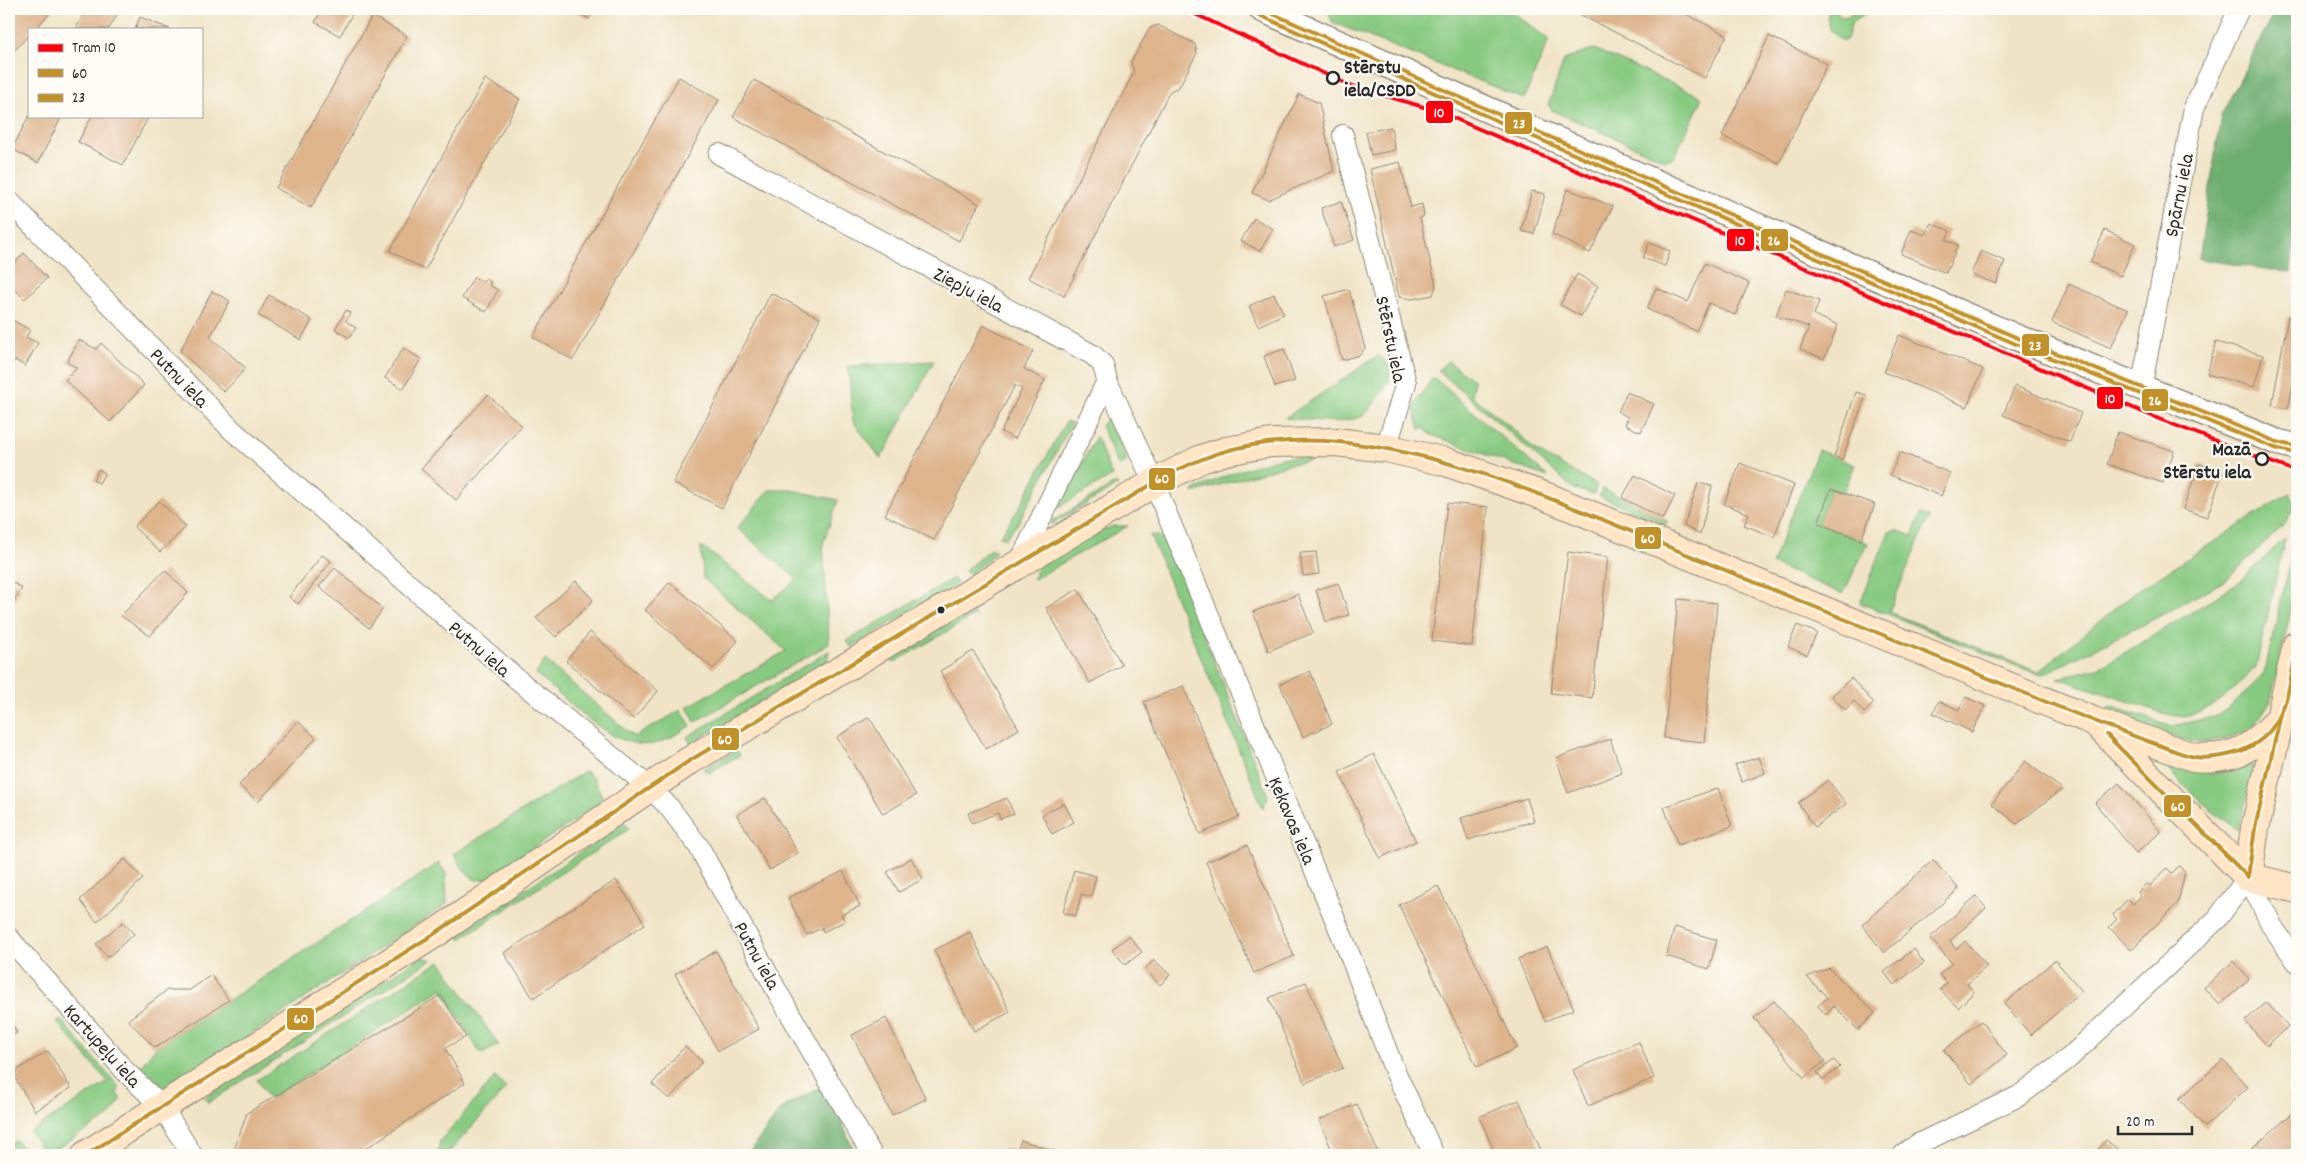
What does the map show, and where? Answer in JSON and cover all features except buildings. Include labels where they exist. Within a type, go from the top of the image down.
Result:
[{"type":"main road","points":[[86,1155],[163,1108],[426,939],[690,760],[1154,484],[1201,459],[1226,451],[1271,443],[1336,442],[1386,448],[1446,462],[1547,497],[2093,721],[2179,753],[2209,759],[2241,753],[2262,738],[2280,719]]},
{"type":"main road","points":[[2248,877],[2255,828],[2297,644]]},
{"type":"main road","points":[[2093,721],[2248,877],[2297,889]]},
{"type":"street","name":"Spārnu iela","points":[[2141,389],[2194,108],[2239,9]]},
{"type":"street","points":[[1273,11],[1700,202],[2141,389],[2277,442],[2297,447]]},
{"type":"street","name":"Stērstu iela","points":[[1343,135],[1406,383],[1386,448]]},
{"type":"street","name":"Ziepju iela","points":[[719,154],[1093,355],[1103,365],[1107,381],[1154,484]]},
{"type":"street","name":"Putnu iela","points":[[9,201],[232,430],[509,673],[649,788],[669,807],[699,847],[778,993],[872,1155]]},
{"type":"street","points":[[1019,564],[1107,381]]},
{"type":"street","name":"Ķekavas iela","points":[[1154,484],[1349,953],[1394,1069],[1434,1155]]},
{"type":"street","points":[[1904,1155],[1918,1144],[2019,1096],[2069,1058],[2217,919],[2248,877],[2272,926],[2297,962]]},
{"type":"street","name":"Kartupeļu iela","points":[[9,938],[126,1072],[163,1108],[192,1155]]},
{"type":"green space","points":[[1328,9],[1509,9],[1549,40],[1524,99],[1332,22]]},
{"type":"green space","points":[[1830,9],[1838,9],[1838,16],[1847,17],[1860,9],[1873,9],[1852,22],[1847,39],[1844,41],[1832,32],[1828,24],[1827,19]]},
{"type":"green space","points":[[2276,9],[2297,9],[2297,214],[2291,273],[2199,259],[2221,116]]},
{"type":"green space","points":[[1594,49],[1700,96],[1702,100],[1673,158],[1665,160],[1551,110],[1549,103],[1564,60]]},
{"type":"green space","points":[[1379,355],[1390,366],[1389,383],[1362,417],[1337,422],[1285,418]]},
{"type":"green space","points":[[934,361],[881,459],[853,421],[848,366]]},
{"type":"green space","points":[[1448,361],[1474,381],[1471,395],[1510,426],[1536,451],[1597,485],[1594,494],[1574,489],[1438,370]]},
{"type":"green space","points":[[1433,377],[1548,477],[1429,434],[1424,428],[1420,429],[1414,405]]},
{"type":"green space","points":[[1106,419],[1112,422],[1127,461],[1119,467],[1101,426]]},
{"type":"green space","points":[[1066,421],[1072,423],[1018,523],[1005,539],[1000,536],[1019,508]]},
{"type":"green space","points":[[1096,437],[1112,476],[1059,507]]},
{"type":"green space","points":[[1818,450],[1855,465],[1843,493],[1831,489],[1818,523],[1868,543],[1843,594],[1772,564]]},
{"type":"green space","points":[[1314,456],[1324,458],[1286,465],[1193,493],[1194,490],[1232,473],[1280,458]]},
{"type":"green space","points":[[1116,483],[1118,485],[1051,525],[1054,519]]},
{"type":"green space","points":[[1602,488],[1667,521],[1666,525],[1599,496]]},
{"type":"green space","points":[[769,490],[791,490],[838,500],[823,544],[829,644],[695,722],[687,707],[786,651],[703,578],[701,546],[772,600],[797,579],[737,528]]},
{"type":"green space","points":[[2290,493],[2296,504],[2285,524],[2226,580],[2156,618],[2044,674],[2034,673],[1860,603],[1889,532],[1896,530],[1912,536],[1921,514],[1929,517],[1889,612],[2038,672],[2135,592]]},
{"type":"green space","points":[[1114,526],[1128,526],[1034,579],[1035,572],[1040,565],[1103,530]]},
{"type":"green space","points":[[2297,532],[2297,582],[2270,703],[2255,724],[2225,740],[2200,743],[2180,739],[2107,711],[2109,706],[2173,726],[2217,716],[2234,704],[2264,674]]},
{"type":"green space","points":[[1150,535],[1159,536],[1168,545],[1267,793],[1268,797],[1263,808]]},
{"type":"green space","points":[[2285,538],[2256,667],[2236,687],[2211,707],[2184,717],[2166,714],[2058,678],[2101,667],[2205,604],[2240,581]]},
{"type":"green space","points":[[992,548],[996,552],[969,575],[965,570]]},
{"type":"green space","points":[[953,578],[958,583],[851,647],[847,641]]},
{"type":"green space","points":[[972,608],[975,615],[893,663],[891,658]]},
{"type":"green space","points":[[829,651],[827,661],[691,744],[687,737]]},
{"type":"green space","points":[[545,660],[634,737],[681,710],[691,726],[668,739],[653,744],[637,744],[622,739],[590,721],[536,674]]},
{"type":"green space","points":[[737,750],[740,755],[709,773],[703,769]]},
{"type":"green space","points":[[2251,764],[2255,769],[2238,830],[2203,803],[2169,771],[2168,766],[2180,765],[2214,774]]},
{"type":"green space","points":[[585,771],[594,779],[604,801],[486,879],[475,880],[463,869],[454,854]]},
{"type":"green space","points":[[625,823],[629,829],[460,939],[461,933],[468,927]]},
{"type":"green space","points":[[439,863],[446,874],[447,904],[167,1090],[141,1066],[155,1048]]},
{"type":"green space","points":[[424,957],[431,960],[208,1103],[205,1098],[418,959]]},
{"type":"green space","points":[[440,961],[499,1045],[484,1053],[480,1053],[442,989],[269,1099],[257,1080]]},
{"type":"green space","points":[[61,1020],[119,1087],[117,1094],[121,1099],[110,1116],[46,1155],[30,1132],[108,1082],[56,1021]]},
{"type":"green space","points":[[495,1077],[506,1088],[447,1155],[440,1155],[438,1152],[440,1141]]},
{"type":"green space","points":[[825,1084],[856,1155],[747,1155],[782,1108]]},
{"type":"green space","points":[[16,1140],[27,1155],[9,1155],[9,1145]]},
{"type":"tram line","name":"10","points":[[1184,9],[1349,85],[1437,111],[2159,419],[2297,472]]},
{"type":"transit line","name":"23","points":[[1262,9],[1529,128],[2018,338],[2277,442],[2297,447]]},
{"type":"transit line","name":"26","points":[[1259,15],[1527,134],[2016,344],[2275,448],[2295,453]]},
{"type":"transit line","name":"60","points":[[86,1155],[434,934],[689,761],[1154,483],[1194,462],[1250,445],[1286,441],[1322,441],[1382,448],[1425,457],[1508,482],[2081,716],[2179,753],[2195,757],[2207,758],[2227,755],[2247,749],[2262,739],[2273,727],[2281,714],[2291,681],[2297,645]]},
{"type":"transit line","name":"60","points":[[2248,877],[2255,828],[2283,705]]},
{"type":"transit line","name":"60","points":[[2107,735],[2248,877]]},
{"type":"place","name":"Stērstu iela/CSDD","points":[[1333,78]]},
{"type":"place","name":"Mazā Stērstu iela","points":[[2262,459]]}]
